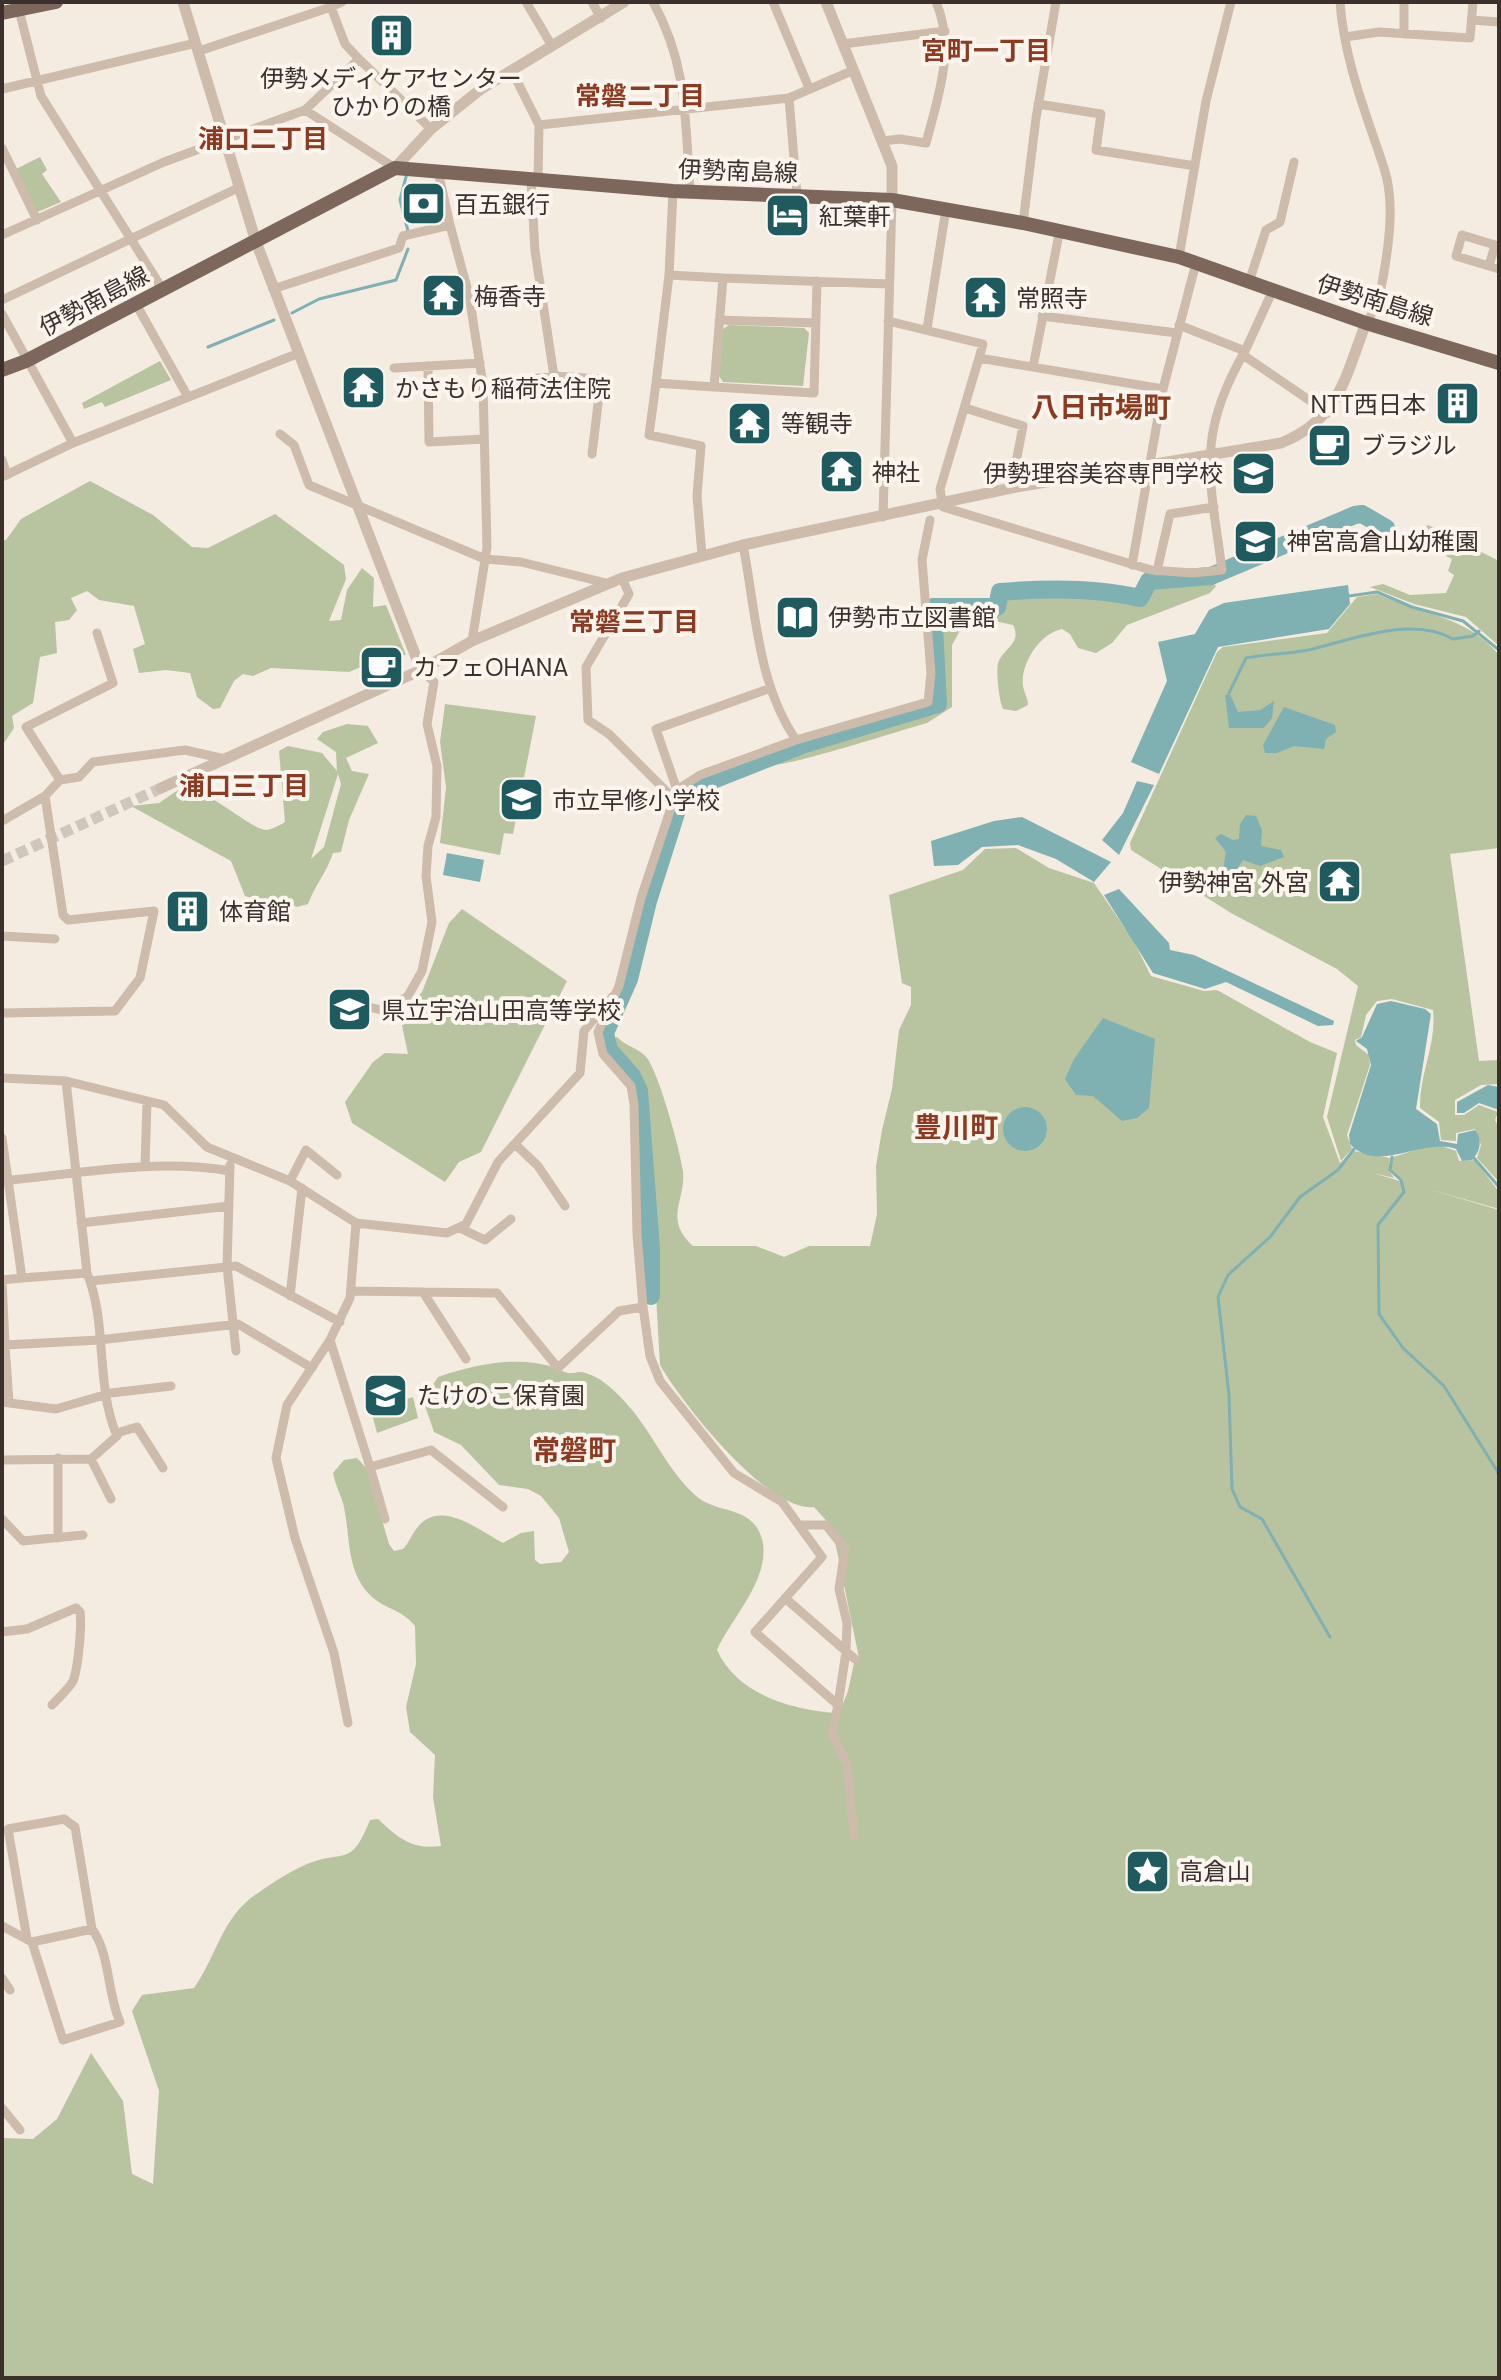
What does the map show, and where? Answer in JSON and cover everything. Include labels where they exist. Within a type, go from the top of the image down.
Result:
[{"type":"main road","points":[[2,13],[56,2]]},
{"type":"main road","name":"伊勢南島線","points":[[2,370],[26,361],[395,168],[673,191],[892,200],[1060,229],[1179,257],[1366,323],[1499,363]]},
{"type":"street","points":[[183,2],[273,289],[421,670],[434,682],[427,724],[437,766],[436,817],[428,846],[426,876],[432,922],[425,958],[408,996],[398,1005],[385,1011],[353,1003]]},
{"type":"street","points":[[2,89],[197,47],[342,2]]},
{"type":"street","points":[[526,2],[552,46]]},
{"type":"street","points":[[592,2],[601,18]]},
{"type":"street","points":[[305,110],[395,168],[431,129],[481,89],[624,2]]},
{"type":"street","points":[[653,2],[677,52],[685,111],[690,191]]},
{"type":"street","points":[[773,2],[809,88]]},
{"type":"street","points":[[826,2],[892,166],[883,517]]},
{"type":"street","points":[[882,141],[900,139],[926,143],[945,68],[945,31],[936,2]]},
{"type":"street","points":[[1023,223],[1038,104],[1056,2]]},
{"type":"street","points":[[1179,257],[1206,101],[1231,2]]},
{"type":"street","points":[[161,788],[421,670],[472,641],[622,578],[743,545],[940,503],[1152,462],[1281,443],[1307,432],[1328,413],[1366,323],[1374,313],[1389,232],[1384,168],[1356,85],[1340,2]]},
{"type":"street","points":[[1404,2],[1404,34]]},
{"type":"street","points":[[1345,37],[1404,34],[1470,38],[1473,2]]},
{"type":"street","points":[[331,7],[345,44],[431,129]]},
{"type":"street","points":[[19,10],[41,96],[163,290]]},
{"type":"street","points":[[1472,20],[1499,22]]},
{"type":"street","points":[[843,44],[945,31]]},
{"type":"street","points":[[2,235],[225,139],[305,110],[359,59]]},
{"type":"street","points":[[539,125],[789,98],[854,70]]},
{"type":"street","points":[[512,71],[539,125],[534,181],[535,251],[554,376]]},
{"type":"street","points":[[789,98],[797,195]]},
{"type":"street","points":[[1038,104],[1101,114],[1096,150],[1195,166]]},
{"type":"street","points":[[2,148],[37,220]]},
{"type":"street","points":[[1249,282],[1266,230],[1280,222],[1294,162]]},
{"type":"street","points":[[438,171],[469,295],[483,385],[485,559],[472,641]]},
{"type":"street","points":[[2,300],[129,237],[240,187]]},
{"type":"street","points":[[673,191],[669,275],[649,435],[701,446],[697,496],[702,555]]},
{"type":"street","points":[[927,329],[946,209]]},
{"type":"street","points":[[273,289],[399,248],[403,236],[450,225]]},
{"type":"street","points":[[1033,367],[1060,229]]},
{"type":"street","points":[[1132,565],[1163,389],[1196,263]]},
{"type":"street","points":[[669,275],[889,284]]},
{"type":"street","points":[[714,387],[723,278]]},
{"type":"street","points":[[656,383],[814,393],[817,281]]},
{"type":"street","points":[[940,503],[952,512],[1157,571],[1222,570],[1207,454],[1222,394],[1273,290]]},
{"type":"street","points":[[136,304],[188,397]]},
{"type":"street","points":[[2,314],[73,443]]},
{"type":"street","points":[[1042,316],[1178,329],[1244,353],[1328,413]]},
{"type":"street","points":[[719,320],[816,323]]},
{"type":"street","points":[[888,321],[983,344],[940,489],[940,503]]},
{"type":"street","points":[[2,460],[4,476],[73,443],[299,353]]},
{"type":"street","points":[[979,358],[1163,389]]},
{"type":"street","points":[[394,368],[480,363]]},
{"type":"street","points":[[428,366],[429,442],[484,439]]},
{"type":"street","points":[[483,385],[554,376],[601,379],[592,454]]},
{"type":"street","points":[[965,408],[1023,426],[1011,488]]},
{"type":"street","points":[[280,434],[294,445],[309,485],[357,507],[485,559],[521,562],[606,583]]},
{"type":"street","points":[[1157,571],[1170,514],[1214,507]]},
{"type":"street","points":[[675,794],[700,775],[796,740],[928,702],[931,673],[922,560],[930,520]]},
{"type":"street","points":[[743,545],[768,689],[780,717],[796,740]]},
{"type":"street","points":[[622,578],[629,594],[586,667],[588,720],[609,734],[675,794]]},
{"type":"street","points":[[60,780],[26,727],[113,683],[97,633]]},
{"type":"street","points":[[768,689],[656,729],[675,794],[615,994],[599,1027],[599,1041],[607,1062],[631,1086],[637,1124],[636,1211],[650,1356],[674,1402],[725,1458],[734,1473],[782,1502],[822,1557],[755,1632],[838,1705]]},
{"type":"street","points":[[2,821],[45,796],[60,780],[79,777],[93,762],[185,750],[225,759]]},
{"type":"street","points":[[2,1013],[115,1011],[140,978],[154,911],[68,920],[63,915],[45,796]]},
{"type":"street","points":[[2,936],[55,939]]},
{"type":"street","points":[[462,1229],[498,1162],[580,1073],[584,1031],[603,1004],[615,994]]},
{"type":"street","points":[[2,1078],[66,1081],[164,1105],[207,1147],[290,1181],[356,1223],[441,1233],[462,1229],[485,1240],[511,1219]]},
{"type":"street","points":[[2,1460],[91,1459],[116,1440],[117,1433],[105,1396],[81,1223],[66,1081]]},
{"type":"street","points":[[145,1167],[147,1101]]},
{"type":"street","points":[[2,1138],[5,1181],[22,1278]]},
{"type":"street","points":[[515,1144],[538,1166],[565,1206]]},
{"type":"street","points":[[290,1181],[306,1150],[337,1175]]},
{"type":"street","points":[[231,1158],[227,1266],[236,1351]]},
{"type":"street","points":[[5,1181],[145,1167],[201,1166],[230,1171]]},
{"type":"street","points":[[290,1296],[302,1188]]},
{"type":"street","points":[[81,1223],[229,1206]]},
{"type":"street","points":[[348,1723],[334,1653],[295,1538],[276,1458],[287,1405],[330,1340],[351,1291],[356,1223]]},
{"type":"street","points":[[171,1386],[105,1396],[56,1409],[6,1402],[2,1280],[236,1266],[340,1322]]},
{"type":"street","points":[[351,1291],[497,1293],[558,1368],[619,1311],[643,1307]]},
{"type":"street","points":[[423,1292],[466,1359]]},
{"type":"street","points":[[5,1345],[99,1340],[233,1324],[312,1368]]},
{"type":"street","points":[[330,1340],[385,1519]]},
{"type":"street","points":[[117,1433],[137,1427],[163,1468]]},
{"type":"street","points":[[370,1467],[431,1450],[503,1507]]},
{"type":"street","points":[[58,1458],[58,1538]]},
{"type":"street","points":[[91,1459],[111,1499]]},
{"type":"street","points":[[2,1519],[23,1541],[83,1535]]},
{"type":"street","points":[[800,1525],[826,1525],[845,1549],[839,1589],[850,1656],[832,1733],[847,1765],[854,1836]]},
{"type":"street","points":[[785,1598],[850,1656]]},
{"type":"street","points":[[2,1632],[27,1629],[76,1608],[80,1612],[82,1636],[75,1660],[74,1680],[52,1705]]},
{"type":"street","points":[[64,1819],[75,1827],[92,1929],[101,1941],[110,1998],[120,2022],[63,2040],[29,1941],[8,1829],[64,1819]]},
{"type":"street","points":[[2,1926],[29,1941],[92,1929]]},
{"type":"street","points":[[2,1978],[10,1990]]},
{"type":"street","points":[[2,2108],[20,2130]]},
{"type":"green space","points":[[40,157],[47,170],[42,174],[61,202],[35,213],[12,171]]},
{"type":"green space","points":[[729,325],[804,328],[809,333],[803,386],[723,382],[719,376],[723,329]]},
{"type":"green space","points":[[160,361],[171,380],[105,407],[102,402],[84,409],[82,403]]},
{"type":"green space","points":[[90,481],[153,515],[192,547],[208,548],[275,514],[344,565],[346,579],[329,621],[341,620],[347,590],[362,568],[374,578],[373,607],[386,605],[406,655],[391,654],[349,672],[271,668],[253,676],[243,674],[234,681],[220,708],[213,709],[197,697],[190,673],[166,670],[139,673],[133,649],[145,644],[134,606],[99,600],[87,591],[71,598],[77,610],[69,620],[55,622],[57,653],[40,657],[33,703],[12,716],[14,728],[2,746],[2,540],[6,540],[21,519]]},
{"type":"green space","points":[[1428,525],[1499,561],[1499,646],[1466,617],[1414,604],[1370,587],[1383,584],[1410,595],[1446,593],[1454,575],[1448,571],[1452,559],[1430,548],[1401,544]]},
{"type":"green space","points":[[1211,580],[1216,586],[1210,593],[1127,625],[1112,643],[1096,653],[1078,648],[1070,634],[1062,629],[1046,636],[1033,651],[1025,668],[1023,686],[1028,705],[1016,711],[1003,709],[997,673],[1000,659],[1015,637],[1013,625],[999,622],[962,627],[952,645],[952,707],[927,723],[821,754],[774,764],[803,747],[825,739],[939,706],[935,610],[998,609],[1002,594],[1088,593],[1141,600],[1151,583]]},
{"type":"green space","name":"伊勢神宮 外宮","points":[[1377,594],[1458,624],[1487,642],[1499,655],[1499,848],[1450,854],[1479,1061],[1499,1060],[1499,1084],[1481,1085],[1455,1100],[1455,1115],[1464,1115],[1479,1105],[1498,1112],[1495,1120],[1499,1128],[1499,1182],[1477,1158],[1481,1145],[1475,1129],[1456,1133],[1456,1141],[1441,1140],[1439,1122],[1420,1108],[1422,1083],[1433,1035],[1433,1010],[1392,999],[1377,1001],[1366,1015],[1361,1037],[1355,1040],[1356,1045],[1369,1055],[1370,1065],[1347,1135],[1352,1149],[1341,1161],[1327,1117],[1358,986],[1337,969],[1231,913],[1131,850],[1130,843],[1217,652],[1223,647],[1327,633],[1357,597]]},
{"type":"green space","points":[[445,704],[536,716],[513,834],[504,833],[500,855],[440,843],[446,787],[440,742]]},
{"type":"green space","points":[[347,724],[368,726],[378,743],[346,758],[352,771],[369,774],[349,820],[341,852],[333,853],[308,904],[297,907],[278,899],[276,905],[245,896],[231,861],[131,806],[159,803],[184,786],[207,796],[261,829],[272,829],[285,822],[279,751],[288,746],[322,753],[337,771],[336,752],[317,739],[323,732]],"holes":[[[338,774],[341,784],[324,847],[311,859]]]},
{"type":"green space","points":[[1016,848],[1049,868],[1094,883],[1133,940],[1151,976],[1204,991],[1217,990],[1310,1042],[1337,1053],[1323,1117],[1340,1163],[1354,1151],[1390,1158],[1389,1170],[1394,1178],[1373,1173],[1403,1182],[1391,1169],[1393,1157],[1439,1145],[1456,1151],[1459,1161],[1475,1160],[1499,1192],[1499,1209],[1425,1188],[1499,1210],[1499,2378],[2,2378],[2,2138],[33,2139],[57,2119],[91,2053],[123,2101],[132,2174],[153,2184],[159,2091],[132,2011],[142,1995],[194,1988],[228,1925],[246,1902],[299,1868],[351,1852],[370,1820],[378,1819],[399,1837],[414,1844],[441,1846],[433,1797],[435,1755],[410,1732],[406,1707],[416,1664],[415,1626],[374,1599],[361,1584],[352,1562],[343,1503],[333,1473],[344,1460],[357,1458],[367,1469],[389,1544],[394,1551],[403,1549],[426,1519],[448,1516],[503,1543],[521,1533],[534,1531],[535,1560],[540,1564],[561,1562],[569,1552],[559,1518],[541,1496],[528,1489],[499,1485],[461,1445],[434,1432],[423,1400],[438,1377],[482,1365],[527,1362],[567,1373],[588,1374],[610,1387],[633,1411],[677,1476],[695,1495],[750,1520],[762,1539],[764,1554],[756,1583],[717,1650],[726,1665],[751,1688],[782,1703],[834,1713],[842,1706],[854,1663],[859,1658],[832,1527],[814,1507],[795,1504],[773,1493],[751,1474],[706,1428],[660,1365],[646,1119],[638,1077],[614,1046],[613,1039],[617,1037],[644,1055],[657,1079],[683,1171],[677,1218],[684,1236],[693,1246],[756,1246],[784,1257],[809,1246],[870,1246],[877,1214],[876,1166],[892,1089],[899,1030],[911,1005],[911,987],[902,983],[889,895],[963,870],[985,849]]},
{"type":"green space","points":[[462,909],[567,981],[481,1152],[459,1162],[445,1182],[352,1123],[345,1102],[373,1062],[385,1053],[408,1054],[400,1016],[422,992],[449,923]]},
{"type":"green space","points":[[413,1397],[418,1418],[377,1433],[371,1410]]},
{"type":"water","points":[[1348,585],[1350,604],[1329,629],[1218,647],[1159,774],[1131,762],[1167,681],[1158,642],[1195,634],[1209,610],[1224,603]]},
{"type":"water","points":[[1230,694],[1238,712],[1260,710],[1274,701],[1272,718],[1264,728],[1229,728],[1225,695]]},
{"type":"water","points":[[1284,707],[1335,725],[1336,732],[1326,739],[1324,749],[1294,746],[1277,753],[1265,753],[1263,745]]},
{"type":"water","points":[[1137,781],[1154,785],[1119,855],[1102,840],[1123,813]]},
{"type":"water","points":[[1246,815],[1256,816],[1262,830],[1261,846],[1281,850],[1284,857],[1260,866],[1243,860],[1234,874],[1228,875],[1223,870],[1226,852],[1215,838],[1221,834],[1233,840],[1239,839],[1240,824]]},
{"type":"water","points":[[1022,817],[1111,862],[1094,882],[1056,859],[1018,845],[982,847],[958,865],[934,866],[931,841],[994,821]]},
{"type":"water","points":[[447,853],[484,860],[480,882],[443,875]]},
{"type":"water","points":[[1119,889],[1169,943],[1170,950],[1194,955],[1334,1021],[1333,1025],[1318,1026],[1226,982],[1205,989],[1153,973],[1104,895]]},
{"type":"water","points":[[1391,1001],[1425,1009],[1431,1014],[1416,1109],[1437,1124],[1440,1141],[1457,1144],[1458,1134],[1475,1130],[1480,1146],[1472,1160],[1462,1161],[1456,1149],[1443,1147],[1374,1156],[1361,1153],[1350,1144],[1349,1135],[1371,1065],[1367,1049],[1356,1041],[1362,1037],[1377,1004]]},
{"type":"water","points":[[1103,1018],[1155,1039],[1149,1108],[1137,1118],[1122,1121],[1093,1096],[1076,1095],[1065,1079],[1074,1059]]},
{"type":"water","points":[[1488,1085],[1499,1087],[1499,1110],[1479,1103],[1464,1113],[1457,1113],[1457,1102]]},
{"type":"water","points":[[1025,1107],[1041,1113],[1047,1129],[1041,1145],[1025,1151],[1009,1145],[1003,1129],[1009,1113]]},
{"type":"waterway","points":[[407,173],[400,200],[408,231]]},
{"type":"waterway","points":[[292,313],[319,299],[396,280],[408,249]]},
{"type":"waterway","points":[[208,347],[274,320]]},
{"type":"waterway","points":[[651,1296],[651,1249],[639,1091],[632,1076],[609,1050],[605,1033],[629,979],[648,901],[676,813],[685,796],[695,787],[802,745],[938,704],[933,607],[997,607],[1000,592],[1035,590],[1088,590],[1140,598],[1149,581],[1211,576],[1355,515],[1362,514],[1386,528]]},
{"type":"waterway","points":[[1349,596],[1377,592],[1412,607],[1463,621],[1499,650]]},
{"type":"waterway","points":[[1229,693],[1246,658],[1308,650],[1400,629],[1437,632],[1453,639],[1473,636],[1479,631]]},
{"type":"waterway","points":[[1330,1637],[1262,1519],[1240,1507],[1232,1489],[1229,1395],[1218,1297],[1228,1275],[1270,1237],[1300,1197],[1338,1170],[1354,1149]]},
{"type":"waterway","points":[[1392,1157],[1390,1170],[1401,1180],[1404,1192],[1378,1225],[1379,1314],[1403,1348],[1444,1386],[1499,1474]]},
{"type":"waterway","points":[[1474,1158],[1499,1187]]},
{"type":"tunnel","points":[[2,861],[161,788]]},
{"type":"place","name":"伊勢メディケアセンター ひかりの橋","points":[[391,36]]},
{"type":"place","name":"百五銀行","points":[[423,204]]},
{"type":"place","name":"紅葉軒","points":[[788,216]]},
{"type":"place","name":"梅香寺","points":[[443,296]]},
{"type":"place","name":"常照寺","points":[[985,298]]},
{"type":"place","name":"かさもり稲荷法住院","points":[[364,388]]},
{"type":"place","name":"NTT西日本","points":[[1457,404]]},
{"type":"place","name":"等観寺","points":[[750,423]]},
{"type":"place","name":"ブラジル","points":[[1330,445]]},
{"type":"place","name":"神社","points":[[841,472]]},
{"type":"place","name":"伊勢理容美容専門学校","points":[[1254,473]]},
{"type":"place","name":"神宮高倉山幼稚園","points":[[1256,541]]},
{"type":"place","name":"伊勢市立図書館","points":[[797,617]]},
{"type":"place","name":"カフェOHANA","points":[[382,667]]},
{"type":"place","name":"市立早修小学校","points":[[521,800]]},
{"type":"place","name":"伊勢神宮 外宮","points":[[1340,882]]},
{"type":"place","name":"体育館","points":[[188,911]]},
{"type":"place","name":"県立宇治山田高等学校","points":[[350,1010]]},
{"type":"place","name":"たけのこ保育園","points":[[386,1395]]},
{"type":"place","name":"高倉山","points":[[1148,1871]]},
{"type":"district","name":"宮町一丁目","points":[[986,51]]},
{"type":"district","name":"常磐二丁目","points":[[640,96]]},
{"type":"district","name":"浦口二丁目","points":[[263,139]]},
{"type":"district","name":"八日市場町","points":[[1101,407]]},
{"type":"district","name":"常磐三丁目","points":[[634,622]]},
{"type":"district","name":"浦口三丁目","points":[[244,786]]},
{"type":"district","name":"豊川町","points":[[956,1127]]},
{"type":"district","name":"常磐町","points":[[574,1450]]}]
